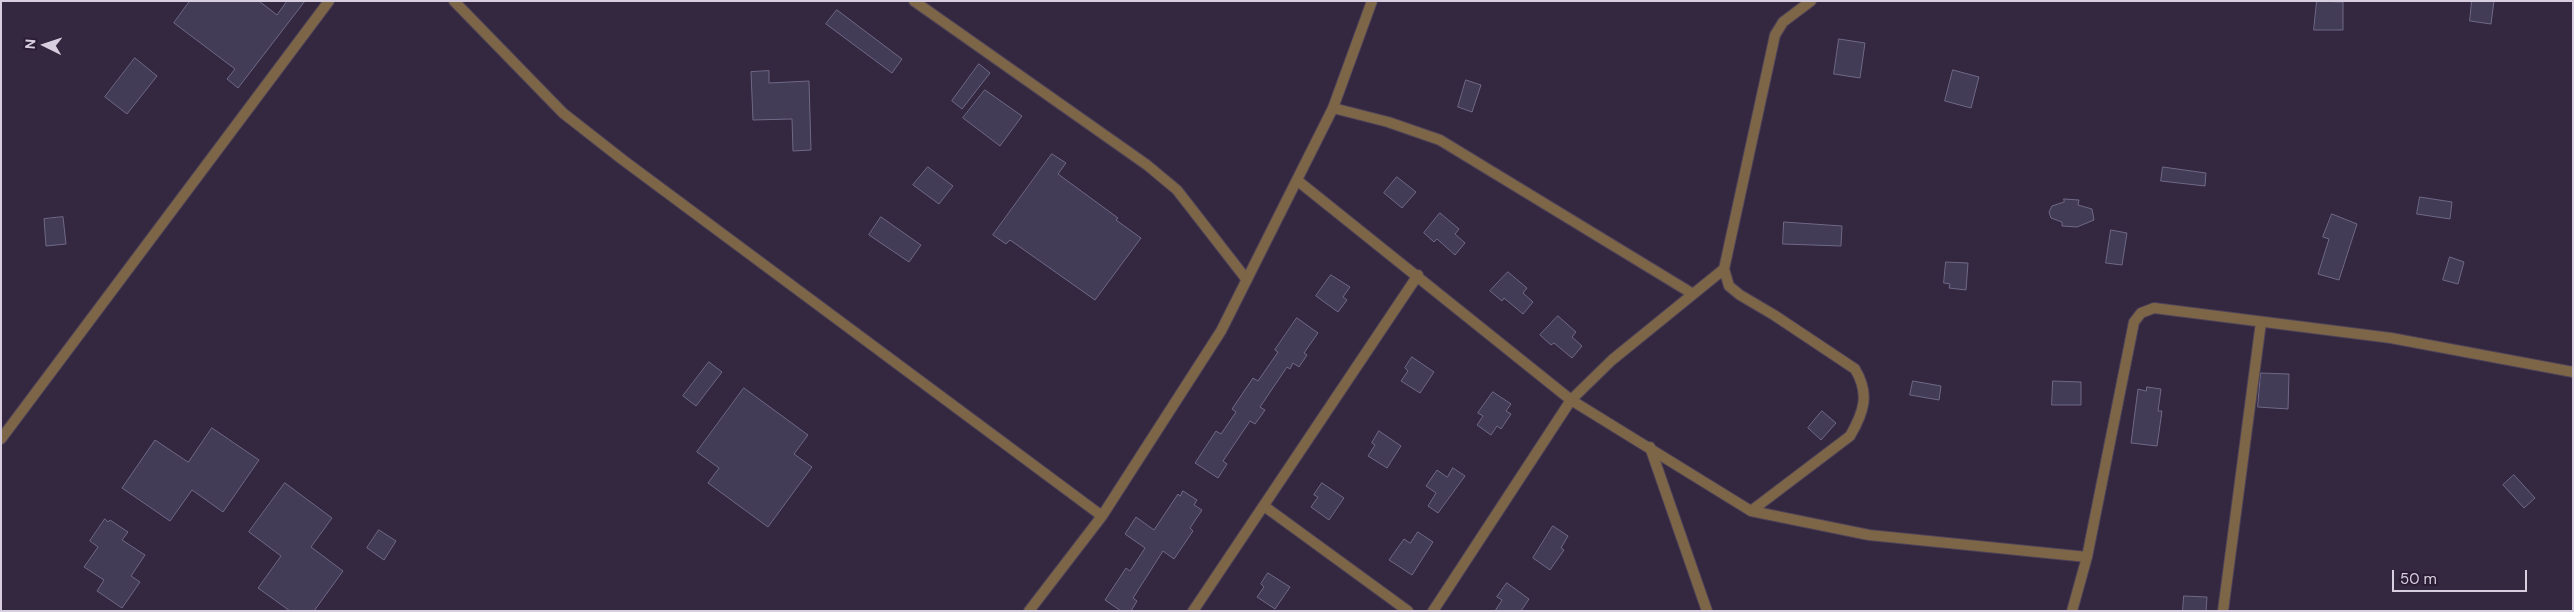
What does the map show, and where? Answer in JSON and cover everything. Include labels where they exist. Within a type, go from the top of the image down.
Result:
[{"type":"street","points":[[1,439],[329,1]]},
{"type":"street","points":[[454,1],[563,113],[630,166],[1102,516]]},
{"type":"street","points":[[914,1],[1154,171],[1177,190],[1247,280]]},
{"type":"street","points":[[1029,611],[1102,516],[1221,331],[1334,108],[1372,1]]},
{"type":"street","points":[[1751,511],[1850,436],[1859,420],[1865,393],[1863,382],[1855,369],[1728,286],[1724,269],[1774,35],[1783,22],[1811,1]]},
{"type":"street","points":[[1334,108],[1388,122],[1440,140],[1693,294]]},
{"type":"street","points":[[1298,180],[1571,400],[1751,511],[1869,535],[2087,557]]},
{"type":"street","points":[[1433,611],[1571,400],[1612,360],[1693,294],[1712,281],[1724,269]]},
{"type":"street","points":[[1193,611],[1418,275]]},
{"type":"street","points":[[2072,611],[2087,557],[2134,322],[2141,313],[2154,308],[2391,338],[2573,372]]},
{"type":"street","points":[[2223,611],[2261,322]]},
{"type":"street","points":[[1650,447],[1707,611]]},
{"type":"street","points":[[1264,506],[1408,611]]},
{"type":"building","points":[[190,1],[259,1],[277,15],[287,1],[305,1],[238,88],[227,79],[235,69],[174,23]]},
{"type":"building","points":[[2317,1],[2343,2],[2343,30],[2314,30]]},
{"type":"building","points":[[2472,1],[2494,1],[2491,24],[2470,21]]},
{"type":"building","points":[[837,10],[902,59],[892,73],[826,24]]},
{"type":"building","points":[[1839,39],[1865,43],[1860,78],[1834,74]]},
{"type":"building","points":[[135,58],[157,76],[127,114],[105,97]]},
{"type":"building","points":[[979,64],[990,73],[962,109],[952,101]]},
{"type":"building","points":[[1953,70],[1979,77],[1971,108],[1945,101]]},
{"type":"building","points":[[769,71],[769,83],[809,81],[811,150],[793,151],[792,119],[753,120],[751,72]]},
{"type":"building","points":[[1466,80],[1481,85],[1472,112],[1458,107]]},
{"type":"building","points":[[985,90],[1022,116],[1000,146],[963,118]]},
{"type":"building","points":[[1052,154],[1066,163],[1058,174],[1118,218],[1116,220],[1141,238],[1095,300],[1010,240],[1006,244],[993,235]]},
{"type":"building","points":[[928,167],[953,186],[939,204],[913,185]]},
{"type":"building","points":[[2163,167],[2206,173],[2205,186],[2161,181]]},
{"type":"building","points":[[1397,177],[1416,192],[1402,208],[1384,193]]},
{"type":"building","points":[[2420,197],[2452,202],[2450,219],[2417,214]]},
{"type":"building","points":[[2064,199],[2079,200],[2078,205],[2092,209],[2094,220],[2077,227],[2062,226],[2062,222],[2051,218],[2049,212],[2052,206],[2064,202]]},
{"type":"building","points":[[1440,213],[1459,229],[1455,234],[1465,243],[1455,255],[1437,239],[1434,242],[1424,233]]},
{"type":"building","points":[[2332,214],[2357,224],[2339,280],[2318,274],[2329,239],[2323,237]]},
{"type":"building","points":[[63,217],[66,244],[46,246],[44,219]]},
{"type":"building","points":[[881,217],[921,245],[909,262],[869,235]]},
{"type":"building","points":[[1784,222],[1842,226],[1841,246],[1783,244]]},
{"type":"building","points":[[2111,230],[2127,233],[2122,265],[2106,263]]},
{"type":"building","points":[[2450,257],[2464,262],[2458,284],[2443,280]]},
{"type":"building","points":[[1946,262],[1968,263],[1966,290],[1949,288],[1950,284],[1944,283]]},
{"type":"building","points":[[1508,272],[1527,288],[1523,293],[1533,302],[1523,314],[1504,298],[1502,301],[1490,291]]},
{"type":"building","points":[[1331,275],[1350,287],[1343,297],[1347,300],[1338,312],[1316,296]]},
{"type":"building","points":[[1558,316],[1576,332],[1572,337],[1582,346],[1572,358],[1554,343],[1551,345],[1540,335]]},
{"type":"building","points":[[1297,318],[1318,333],[1304,353],[1307,355],[1299,367],[1293,363],[1290,369],[1287,367],[1260,407],[1265,410],[1255,424],[1250,421],[1223,461],[1227,464],[1218,478],[1195,463],[1216,431],[1221,434],[1236,412],[1232,409],[1253,378],[1258,381],[1278,352],[1275,350]]},
{"type":"building","points":[[1412,357],[1434,372],[1420,393],[1401,381],[1408,371],[1405,368]]},
{"type":"building","points":[[709,362],[722,372],[696,406],[683,396]]},
{"type":"building","points":[[2261,373],[2289,374],[2288,409],[2258,407]]},
{"type":"building","points":[[1913,381],[1941,386],[1939,400],[1910,395]]},
{"type":"building","points":[[2053,381],[2081,382],[2081,405],[2052,405]]},
{"type":"building","points":[[2147,387],[2161,389],[2158,411],[2162,411],[2157,446],[2131,443],[2138,389],[2146,391]]},
{"type":"building","points":[[744,388],[808,435],[794,454],[812,467],[768,527],[708,483],[719,468],[697,452]]},
{"type":"building","points":[[1493,392],[1511,404],[1506,411],[1511,414],[1501,429],[1497,426],[1491,435],[1477,425],[1483,416],[1478,413]]},
{"type":"building","points":[[1822,411],[1836,423],[1821,440],[1808,428]]},
{"type":"building","points":[[212,428],[259,460],[223,512],[192,490],[170,521],[122,488],[155,440],[188,462]]},
{"type":"building","points":[[1379,431],[1401,446],[1387,468],[1368,456],[1375,445],[1372,443]]},
{"type":"building","points":[[1453,468],[1465,476],[1438,513],[1428,506],[1436,493],[1426,486],[1437,470],[1447,477]]},
{"type":"building","points":[[2514,475],[2535,498],[2524,508],[2503,485]]},
{"type":"building","points":[[285,483],[332,518],[311,547],[343,571],[314,611],[290,611],[258,588],[281,556],[249,532]]},
{"type":"building","points":[[1322,483],[1344,498],[1329,520],[1311,507],[1318,497],[1314,495]]},
{"type":"building","points":[[1183,491],[1197,500],[1194,505],[1202,510],[1190,528],[1193,531],[1174,559],[1163,551],[1133,598],[1137,601],[1131,611],[1121,611],[1105,600],[1126,568],[1130,571],[1145,548],[1125,534],[1136,517],[1154,530],[1178,494],[1180,496]]},
{"type":"building","points":[[105,519],[108,522],[110,520],[128,532],[122,540],[145,555],[131,576],[140,582],[122,608],[97,591],[104,580],[84,567],[98,547],[90,541]]},
{"type":"building","points":[[1553,526],[1568,536],[1561,548],[1564,550],[1550,570],[1533,558]]},
{"type":"building","points":[[379,530],[396,541],[384,560],[367,548]]},
{"type":"building","points":[[1418,532],[1433,542],[1412,575],[1389,560],[1404,539],[1410,543]]},
{"type":"building","points":[[1268,573],[1290,587],[1275,609],[1257,597],[1264,587],[1261,584]]},
{"type":"building","points":[[1507,583],[1529,599],[1521,611],[1495,611],[1502,600],[1497,597]]},
{"type":"building","points":[[2184,596],[2207,597],[2206,611],[2183,611]]}]
